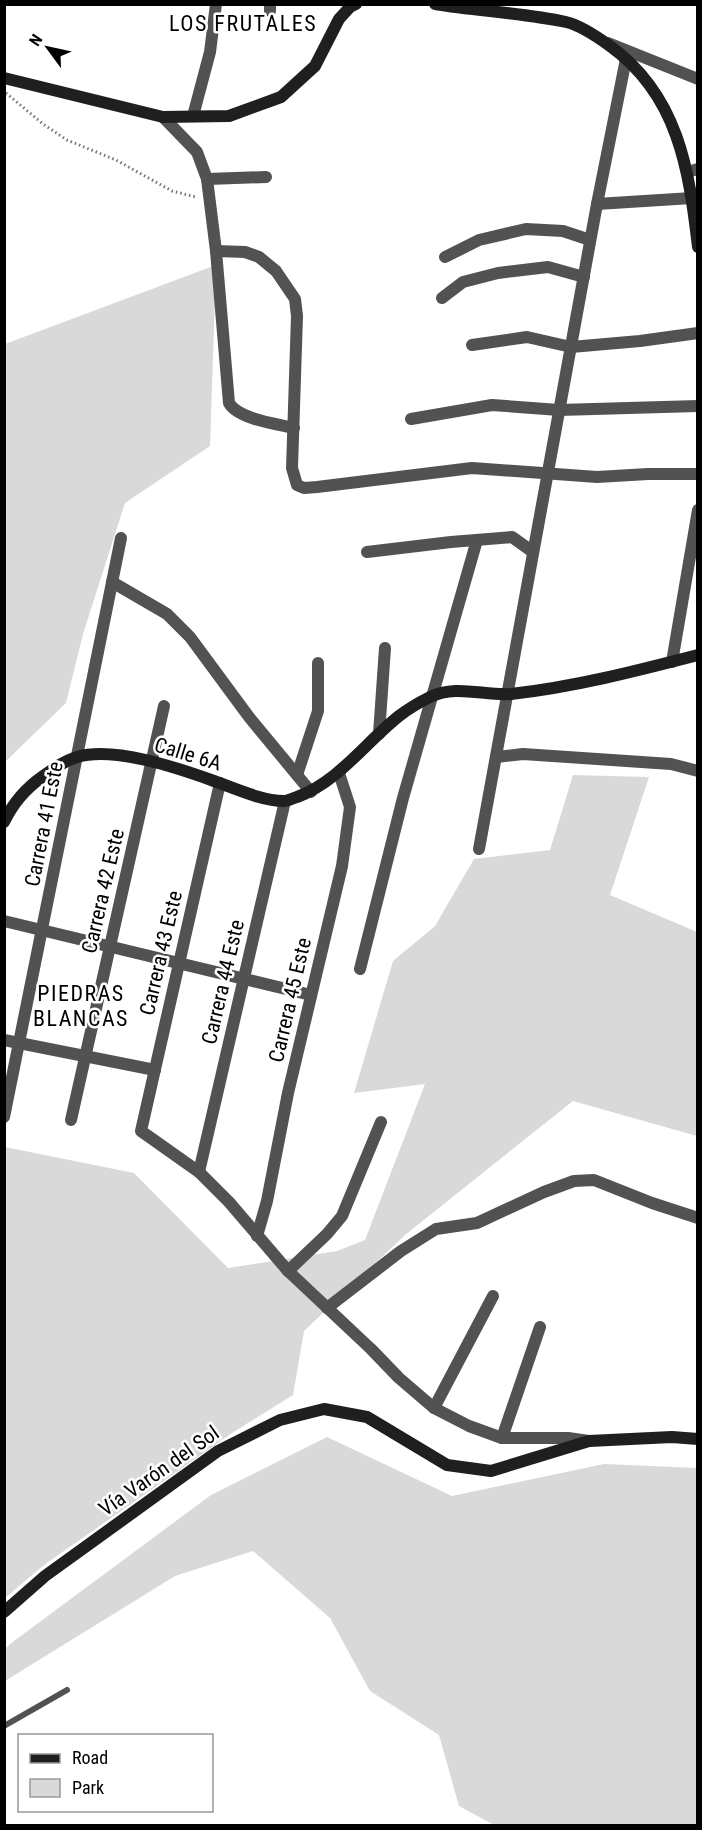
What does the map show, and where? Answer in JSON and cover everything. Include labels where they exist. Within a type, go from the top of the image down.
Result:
[{"type":"street","points":[[193,116],[210,52],[216,4]]},
{"type":"street","points":[[4,78],[163,117],[229,116],[281,97],[315,66],[339,19],[356,4]]},
{"type":"street","points":[[443,5],[509,9],[568,23],[602,40],[698,79]]},
{"type":"street","points":[[602,40],[642,75],[666,110],[675,129],[692,170],[692,198],[698,247]]},
{"type":"street","points":[[479,849],[590,240],[626,59]]},
{"type":"street","points":[[163,117],[197,152],[207,179],[216,251],[229,403],[233,410],[243,415],[294,429]]},
{"type":"street","points":[[207,179],[266,177]]},
{"type":"street","points":[[597,204],[692,198]]},
{"type":"street","points":[[445,257],[479,240],[526,229],[563,231],[590,240]]},
{"type":"street","points":[[216,251],[245,252],[259,257],[276,271],[295,299],[297,316],[292,468],[297,485],[304,488],[472,468],[597,477],[698,474]]},
{"type":"street","points":[[442,298],[463,282],[498,273],[548,267],[584,277]]},
{"type":"street","points":[[472,345],[527,337],[571,346],[640,341],[698,333]]},
{"type":"street","points":[[411,419],[492,405],[559,410],[698,406]]},
{"type":"street","points":[[672,662],[698,510]]},
{"type":"street","points":[[367,552],[512,537],[533,552]]},
{"type":"street","name":"Carrera 41 Este","points":[[4,1117],[121,538]]},
{"type":"street","points":[[360,969],[403,798],[477,540]]},
{"type":"street","points":[[112,582],[167,614],[190,637],[249,717],[310,792]]},
{"type":"street","points":[[379,734],[385,648]]},
{"type":"street","points":[[285,801],[310,792],[339,773],[400,715],[433,696],[466,690],[507,694],[578,684],[698,655]]},
{"type":"street","points":[[297,775],[318,711],[318,663]]},
{"type":"street","name":"Carrera 42 Este","points":[[71,1120],[164,706]]},
{"type":"street","points":[[496,757],[524,753],[671,764],[698,771]]},
{"type":"street","name":"Calle 6A","points":[[78,757],[125,756],[179,769],[264,797],[285,801]]},
{"type":"street","points":[[4,822],[10,810],[28,787],[57,766],[78,757]]},
{"type":"street","name":"Carrera 45 Este","points":[[257,1236],[267,1201],[288,1093],[342,866],[350,807],[339,773]]},
{"type":"street","name":"Carrera 43 Este","points":[[199,1172],[141,1131],[220,783]]},
{"type":"street","name":"Carrera 44 Este","points":[[199,1172],[285,801]]},
{"type":"street","points":[[4,921],[311,995]]},
{"type":"street","points":[[4,1040],[155,1070]]},
{"type":"street","points":[[288,1271],[327,1234],[342,1216],[381,1122]]},
{"type":"street","points":[[199,1172],[229,1202],[288,1271],[399,1378],[434,1408],[469,1426],[502,1438],[568,1438],[589,1441]]},
{"type":"street","points":[[327,1308],[401,1251],[436,1229],[477,1224],[544,1192],[574,1181],[594,1180],[698,1218]]},
{"type":"street","points":[[434,1408],[493,1296]]},
{"type":"street","points":[[502,1438],[540,1327]]},
{"type":"street","name":"Vía Varón del Sol","points":[[4,1612],[45,1576],[218,1450],[280,1420],[324,1409],[367,1417],[447,1465],[491,1471],[589,1441],[672,1437],[698,1439]]},
{"type":"lane","points":[[4,1726],[67,1690]]},
{"type":"path","points":[[4,91],[43,124],[67,140],[116,160],[172,191],[209,200]]},
{"type":"green space","points":[[216,265],[210,446],[125,503],[83,634],[66,703],[5,762],[5,344]]},
{"type":"green space","points":[[573,775],[649,777],[610,895],[697,932],[697,1136],[573,1101],[405,1235],[304,1331],[293,1395],[232,1433],[44,1565],[5,1598],[5,1147],[134,1173],[228,1268],[337,1251],[365,1240],[425,1084],[354,1093],[393,961],[435,926],[474,859],[550,850]]},
{"type":"green space","points":[[327,1437],[452,1496],[604,1464],[697,1468],[697,1825],[494,1825],[459,1806],[439,1735],[370,1691],[330,1618],[253,1551],[175,1576],[5,1681],[5,1649],[10,1644],[211,1495]]},
{"type":"district","name":"LOS FRUTALES","points":[[243,23]]},
{"type":"district","name":"PIEDRAS BLANCAS","points":[[81,1006]]}]
